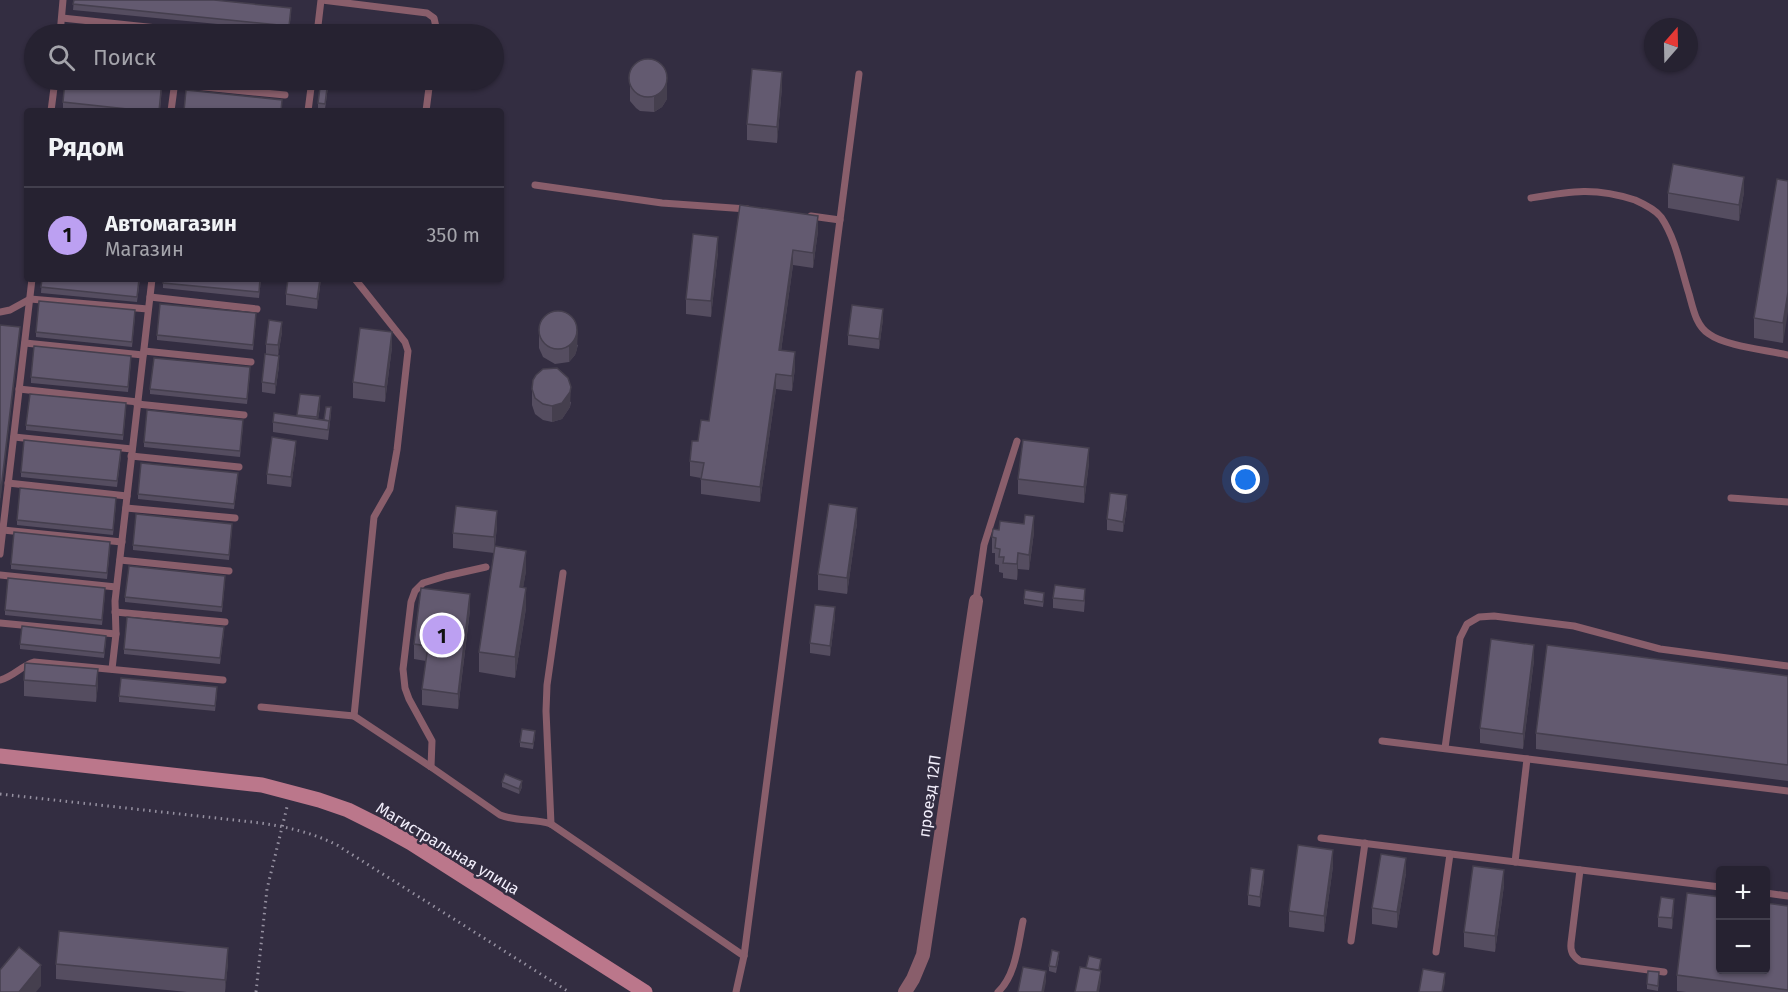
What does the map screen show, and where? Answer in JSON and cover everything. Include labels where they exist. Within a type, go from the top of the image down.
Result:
[{"type":"main road","name":"Магистральная улица","points":[[0,756],[262,785],[338,807],[411,843],[645,992]]},
{"type":"street","name":"проезд 12П","points":[[905,992],[923,954],[976,601]]},
{"type":"lane","points":[[61,24],[63,0]]},
{"type":"lane","points":[[318,24],[322,0],[427,13],[434,18],[435,24]]},
{"type":"lane","points":[[62,18],[109,24]]},
{"type":"lane","points":[[736,992],[744,956],[859,74]]},
{"type":"lane","points":[[51,108],[54,90]]},
{"type":"lane","points":[[171,108],[173,90]]},
{"type":"lane","points":[[245,90],[285,95]]},
{"type":"lane","points":[[308,108],[311,90]]},
{"type":"lane","points":[[426,108],[429,90]]},
{"type":"lane","points":[[535,185],[662,203],[755,210]]},
{"type":"lane","points":[[1532,198],[1566,192],[1593,191],[1622,196],[1653,209],[1660,215],[1668,229],[1694,311],[1703,330],[1723,341],[1788,354]]},
{"type":"lane","points":[[807,216],[840,220]]},
{"type":"lane","points":[[0,554],[32,282]]},
{"type":"lane","points":[[112,669],[116,634],[116,587],[152,282]]},
{"type":"lane","points":[[354,716],[374,518],[390,489],[397,450],[408,351],[405,342],[357,282]]},
{"type":"lane","points":[[150,297],[257,309]]},
{"type":"lane","points":[[0,312],[10,310],[30,299],[148,309]]},
{"type":"lane","points":[[25,343],[250,362]]},
{"type":"lane","points":[[19,389],[244,415]]},
{"type":"lane","points":[[14,437],[239,467]]},
{"type":"lane","points":[[976,601],[984,544],[1017,441]]},
{"type":"lane","points":[[8,483],[127,496]]},
{"type":"lane","points":[[1731,498],[1788,502]]},
{"type":"lane","points":[[126,508],[235,518]]},
{"type":"lane","points":[[3,530],[122,542]]},
{"type":"lane","points":[[120,560],[229,571]]},
{"type":"lane","points":[[431,767],[432,741],[412,706],[405,688],[403,669],[411,602],[415,591],[423,583],[486,567]]},
{"type":"lane","points":[[551,824],[547,685],[563,573]]},
{"type":"lane","points":[[0,575],[116,587]]},
{"type":"lane","points":[[115,612],[225,622]]},
{"type":"lane","points":[[1445,748],[1460,638],[1467,624],[1479,617],[1494,616],[1574,626],[1660,649],[1788,666]]},
{"type":"lane","points":[[0,622],[116,634]]},
{"type":"lane","points":[[0,680],[34,662],[223,680]]},
{"type":"lane","points":[[261,706],[354,716],[500,816],[512,820],[542,821],[551,824],[744,956]]},
{"type":"lane","points":[[1382,741],[1788,791]]},
{"type":"lane","points":[[1515,862],[1527,759]]},
{"type":"lane","points":[[1321,838],[1716,887]]},
{"type":"lane","points":[[1351,941],[1365,843]]},
{"type":"lane","points":[[1436,952],[1450,854]]},
{"type":"lane","points":[[1580,870],[1570,951],[1574,957],[1580,961],[1664,972]]},
{"type":"lane","points":[[1770,894],[1788,896]]},
{"type":"lane","points":[[998,992],[1012,970],[1023,921]]},
{"type":"path","points":[[0,794],[283,826],[318,835],[338,845],[569,992]]},
{"type":"path","points":[[256,992],[267,889],[283,826]]},
{"type":"building","points":[[74,0],[214,0],[291,8],[289,24],[269,24],[73,4]]},
{"type":"building","points":[[648,59],[661,65],[667,78],[661,91],[648,97],[635,91],[629,78],[635,65]]},
{"type":"building","points":[[752,69],[782,72],[777,127],[747,124]]},
{"type":"building","points":[[64,90],[161,90],[159,108],[118,108],[63,102]]},
{"type":"building","points":[[186,90],[282,100],[281,108],[184,108]]},
{"type":"building","points":[[320,90],[327,90],[325,104],[318,103]]},
{"type":"building","points":[[1673,164],[1744,177],[1739,205],[1668,193]]},
{"type":"building","points":[[1777,179],[1788,181],[1788,292],[1783,323],[1754,318]]},
{"type":"building","points":[[740,205],[818,216],[813,253],[793,250],[779,350],[795,352],[792,376],[776,374],[760,487],[701,479],[704,463],[690,461],[692,441],[698,441],[701,420],[709,421]]},
{"type":"building","points":[[693,234],[718,237],[711,301],[686,299]]},
{"type":"building","points":[[42,282],[139,282],[137,297],[41,287]]},
{"type":"building","points":[[163,282],[260,282],[259,292]]},
{"type":"building","points":[[288,282],[320,282],[317,299],[286,294]]},
{"type":"building","points":[[39,301],[135,310],[132,342],[36,332]]},
{"type":"building","points":[[160,304],[256,313],[253,345],[157,335]]},
{"type":"building","points":[[852,305],[883,309],[879,339],[848,335]]},
{"type":"building","points":[[558,311],[571,317],[577,330],[571,343],[558,349],[545,343],[539,330],[545,317]]},
{"type":"building","points":[[269,320],[282,322],[278,345],[266,344]]},
{"type":"building","points":[[0,325],[20,327],[0,498]]},
{"type":"building","points":[[360,328],[392,332],[385,387],[353,382]]},
{"type":"building","points":[[34,346],[131,356],[128,387],[31,377]]},
{"type":"building","points":[[265,354],[279,356],[275,384],[262,382]]},
{"type":"building","points":[[154,358],[250,367],[247,399],[150,389]]},
{"type":"building","points":[[557,368],[568,378],[570,392],[562,403],[552,406],[543,404],[535,398],[532,389],[533,380],[543,369]]},
{"type":"building","points":[[30,394],[126,403],[123,435],[26,425]]},
{"type":"building","points":[[300,394],[320,396],[317,417],[297,415]]},
{"type":"building","points":[[326,407],[331,407],[329,424],[329,421],[324,420]]},
{"type":"building","points":[[147,410],[243,420],[240,451],[144,442]]},
{"type":"building","points":[[274,413],[329,421],[328,430],[273,422]]},
{"type":"building","points":[[272,437],[296,441],[291,477],[267,474]]},
{"type":"building","points":[[24,440],[121,450],[117,481],[21,472]]},
{"type":"building","points":[[1023,440],[1089,448],[1084,487],[1018,479]]},
{"type":"building","points":[[141,463],[238,473],[234,504],[138,494]]},
{"type":"building","points":[[20,488],[116,498],[113,530],[17,520]]},
{"type":"building","points":[[1110,493],[1127,495],[1123,522],[1107,519]]},
{"type":"building","points":[[829,504],[857,508],[847,578],[818,574]]},
{"type":"building","points":[[456,506],[497,511],[494,537],[453,533]]},
{"type":"building","points":[[136,514],[232,524],[229,555],[133,545]]},
{"type":"building","points":[[1025,515],[1034,516],[1029,555],[1018,553],[1017,564],[1003,563],[1004,557],[999,557],[1000,549],[995,548],[996,538],[992,537],[993,529],[999,530],[1000,521],[1024,524]]},
{"type":"building","points":[[14,532],[110,542],[107,573],[11,564]]},
{"type":"building","points":[[495,546],[526,551],[520,587],[526,588],[515,657],[479,652]]},
{"type":"building","points":[[129,566],[225,576],[222,607],[125,597]]},
{"type":"building","points":[[8,578],[105,588],[102,620],[5,610]]},
{"type":"building","points":[[1055,585],[1085,589],[1084,601],[1053,598]]},
{"type":"building","points":[[421,588],[470,594],[458,694],[422,689],[428,646],[414,644]]},
{"type":"building","points":[[1025,590],[1044,593],[1043,602],[1024,599]]},
{"type":"building","points":[[815,605],[835,607],[830,646],[810,643]]},
{"type":"building","points":[[127,617],[224,627],[220,658],[124,649]]},
{"type":"building","points":[[22,626],[106,636],[104,653],[20,644]]},
{"type":"building","points":[[1491,639],[1534,645],[1523,734],[1480,728]]},
{"type":"building","points":[[1547,645],[1788,676],[1788,765],[1536,733]]},
{"type":"building","points":[[25,663],[98,669],[96,686],[24,680]]},
{"type":"building","points":[[121,678],[217,687],[215,706],[119,696]]},
{"type":"building","points":[[522,729],[535,731],[533,744],[520,742]]},
{"type":"building","points":[[505,774],[522,781],[519,789],[502,782]]},
{"type":"building","points":[[1298,845],[1333,850],[1324,916],[1289,911]]},
{"type":"building","points":[[1381,854],[1406,858],[1397,912],[1372,908]]},
{"type":"building","points":[[1473,866],[1504,870],[1495,936],[1464,932]]},
{"type":"building","points":[[1251,868],[1264,870],[1260,897],[1248,895]]},
{"type":"building","points":[[1687,893],[1716,897],[1716,974],[1770,974],[1770,904],[1788,906],[1788,990],[1677,975]]},
{"type":"building","points":[[1661,897],[1674,899],[1672,918],[1658,917]]},
{"type":"building","points":[[59,931],[228,948],[225,980],[56,964]]},
{"type":"building","points":[[19,947],[41,965],[19,992],[0,992],[0,970]]},
{"type":"building","points":[[1052,950],[1059,952],[1056,967],[1049,966]]},
{"type":"building","points":[[1089,956],[1101,959],[1099,970],[1086,968]]},
{"type":"building","points":[[1023,967],[1046,971],[1042,992],[1018,992]]},
{"type":"building","points":[[1080,967],[1101,971],[1097,992],[1075,992]]},
{"type":"building","points":[[1423,969],[1445,973],[1442,992],[1419,992]]},
{"type":"building","points":[[1648,971],[1659,972],[1658,986],[1647,984]]},
{"type":"place","name":"Автомагазин","points":[[442,635]]}]
